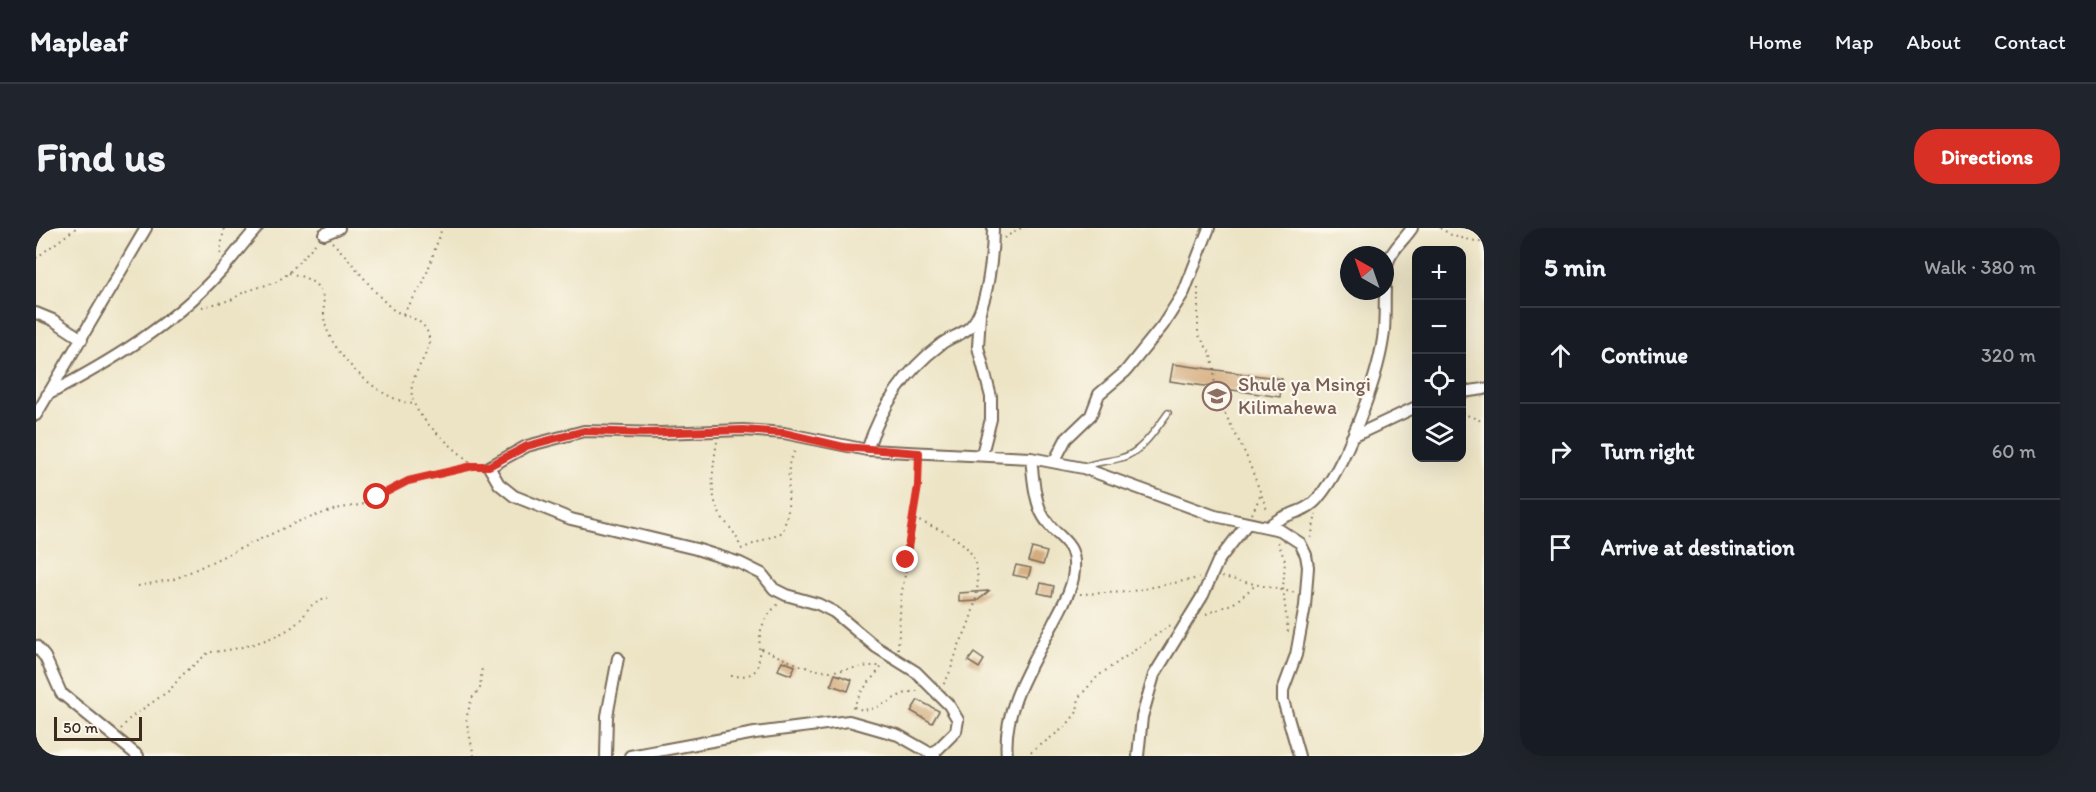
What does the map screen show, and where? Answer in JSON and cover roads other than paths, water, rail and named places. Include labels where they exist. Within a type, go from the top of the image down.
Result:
[{"type":"street","points":[[36,415],[146,228]]},
{"type":"street","points":[[47,395],[99,367],[176,313],[217,275],[256,228]]},
{"type":"street","points":[[324,234],[339,228]]},
{"type":"street","points":[[982,454],[991,418],[991,397],[978,347],[981,311],[993,243],[993,228]]},
{"type":"street","points":[[1054,462],[1066,439],[1091,415],[1099,394],[1125,372],[1163,325],[1184,292],[1209,228]]},
{"type":"street","points":[[1270,525],[1304,510],[1319,498],[1352,437],[1376,373],[1383,339],[1389,259],[1412,228]]},
{"type":"street","points":[[867,450],[882,410],[907,376],[942,343],[971,326],[981,311]]},
{"type":"street","points":[[36,313],[53,320],[82,339]]},
{"type":"street","points":[[1466,391],[1484,389]]},
{"type":"street","points":[[1352,437],[1414,408]]},
{"type":"street","points":[[630,756],[755,733],[849,721],[898,735],[933,755],[956,731],[957,720],[936,690],[893,656],[876,647],[834,612],[818,604],[786,595],[774,588],[762,574],[740,563],[696,549],[571,519],[514,496],[499,484],[489,466],[527,446],[584,431],[644,433],[719,430],[784,433],[867,450],[1031,458],[1083,468],[1215,516],[1247,524],[1270,525],[1300,543],[1306,555],[1307,589],[1302,629],[1283,690],[1283,700],[1299,756]]},
{"type":"street","points":[[1007,756],[1006,724],[1031,665],[1068,594],[1073,578],[1072,549],[1054,531],[1042,512],[1036,494],[1031,458]]},
{"type":"street","points":[[1138,756],[1142,717],[1154,675],[1222,554],[1247,524]]},
{"type":"street","points":[[36,646],[45,657],[61,693],[138,756]]},
{"type":"street","points":[[606,756],[607,716],[618,658]]},
{"type":"lane","points":[[1083,468],[1102,460],[1121,458],[1131,454],[1168,414]]},
{"type":"place","name":"Shule ya Msingi Kilimahewa","points":[[1217,396]]}]
